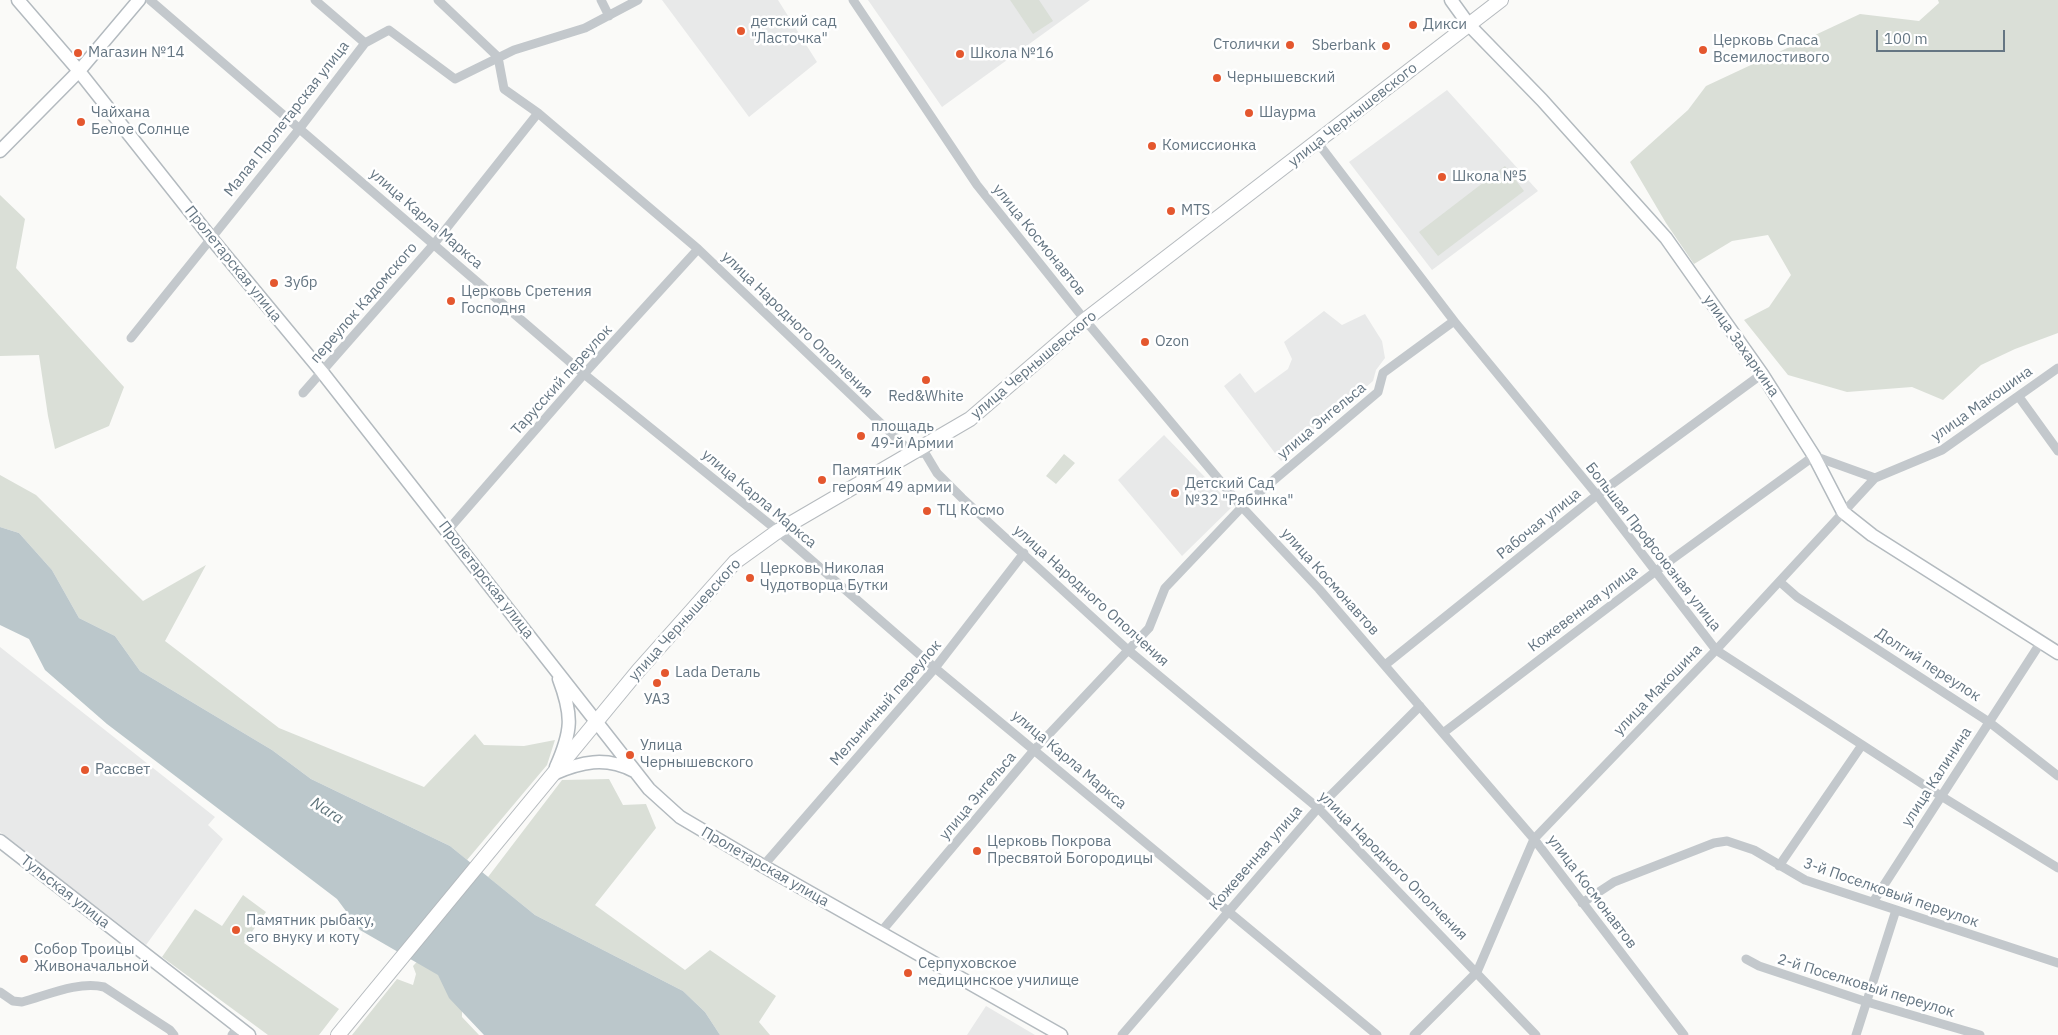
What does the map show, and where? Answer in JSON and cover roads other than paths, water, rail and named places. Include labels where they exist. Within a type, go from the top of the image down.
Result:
[{"type":"main road","name":"улица Чернышевского","points":[[338,1035],[596,720],[735,562],[778,531],[913,454],[970,419],[1085,320],[1501,0]]},
{"type":"street","name":"Пролетарская улица","points":[[18,0],[79,72],[211,238],[322,372],[650,789],[680,817],[762,866],[1062,1035]]},
{"type":"street","points":[[0,151],[79,72],[140,0]]},
{"type":"street","name":"улица Карла Маркса","points":[[150,0],[584,374],[778,531],[935,668],[1035,749],[1377,1035]]},
{"type":"street","points":[[315,0],[365,43]]},
{"type":"street","points":[[438,0],[498,57]]},
{"type":"street","points":[[601,0],[609,16]]},
{"type":"street","name":"Малая Пролетарская улица","points":[[131,338],[300,128],[365,43],[389,30],[454,79],[514,50],[585,28],[638,0]]},
{"type":"street","name":"улица Космонавтов","points":[[853,0],[977,185],[1085,320],[1242,507],[1319,589],[1534,839],[1684,1035]]},
{"type":"street","name":"улица Захаркина","points":[[1451,0],[1469,25],[1542,100],[1666,238],[1762,374],[1814,456],[1843,512],[1872,534],[2058,653]]},
{"type":"street","name":"улица Народного Ополчения","points":[[498,57],[504,89],[538,113],[698,249],[913,454],[925,453],[937,473],[962,498],[1128,650],[1318,808],[1536,1035]]},
{"type":"street","name":"переулок Кадомского","points":[[303,394],[434,244],[538,113]]},
{"type":"street","name":"Большая Профсоюзная улица","points":[[1318,142],[1454,321],[1597,496],[1716,650],[1941,796],[2058,868]]},
{"type":"street","name":"Тарусский переулок","points":[[448,530],[584,374],[698,249]]},
{"type":"street","name":"улица Энгельса","points":[[880,934],[1035,749],[1149,628],[1165,588],[1242,507],[1378,392],[1383,373],[1454,321]]},
{"type":"street","name":"улица Макошина","points":[[1414,1035],[1477,972],[1534,839],[1716,650],[1875,478],[1942,450],[2058,368]]},
{"type":"street","name":"Рабочая улица","points":[[1385,665],[1597,496],[1762,374]]},
{"type":"street","points":[[2019,396],[2058,451]]},
{"type":"street","points":[[1814,456],[1875,478]]},
{"type":"street","name":"Кожевенная улица","points":[[1443,734],[1656,572],[1814,456]]},
{"type":"street","name":"Мельничный переулок","points":[[762,866],[935,668],[1024,553]]},
{"type":"street","name":"Долгий переулок","points":[[1780,582],[1797,597],[1989,722],[2058,776]]},
{"type":"street","name":"улица Калинина","points":[[1873,902],[2041,642]]},
{"type":"street","points":[[553,774],[566,743],[570,718],[566,697],[554,667]]},
{"type":"street","name":"Кожевенная улица","points":[[1122,1035],[1318,808],[1420,706]]},
{"type":"street","points":[[1779,866],[1862,745]]},
{"type":"street","points":[[553,774],[571,766],[588,762],[620,764],[636,773]]},
{"type":"street","name":"Тульская улица","points":[[0,841],[235,1031],[249,1035]]},
{"type":"street","name":"3-й Поселковый переулок","points":[[1582,903],[1614,882],[1714,843],[1727,842],[1754,850],[1805,880],[2058,963]]},
{"type":"street","points":[[1856,1035],[1896,910]]},
{"type":"street","name":"2-й Поселковый переулок","points":[[1746,959],[1759,966],[1868,1002],[1980,1035]]},
{"type":"street","points":[[0,992],[13,1001],[22,1002],[80,986],[96,985],[104,987],[141,1010],[170,1030],[174,1035]]},
{"type":"water","name":"Nara","points":[[0,527],[19,533],[52,570],[79,618],[115,636],[140,671],[272,750],[311,779],[450,846],[535,915],[683,991],[705,1012],[720,1035],[484,1035],[449,998],[438,975],[360,930],[337,899],[107,724],[45,670],[29,639],[0,625]]},
{"type":"place","name":"Дикси","points":[[1413,25]]},
{"type":"place","name":"детский сад \"Ласточка\"","points":[[741,31]]},
{"type":"place","name":"Столички","points":[[1290,45]]},
{"type":"place","name":"Sberbank","points":[[1386,46]]},
{"type":"place","name":"Церковь Спаса Всемилостивого","points":[[1703,50]]},
{"type":"place","name":"Магазин №14","points":[[78,53]]},
{"type":"place","name":"Школа №16","points":[[960,54]]},
{"type":"place","name":"Чернышевский","points":[[1217,78]]},
{"type":"place","name":"Шаурма","points":[[1249,113]]},
{"type":"place","name":"Чайхана Белое Солнце","points":[[81,122]]},
{"type":"place","name":"Комиссионка","points":[[1152,146]]},
{"type":"place","name":"Школа №5","points":[[1442,177]]},
{"type":"place","name":"MTS","points":[[1171,211]]},
{"type":"place","name":"Зубр","points":[[274,283]]},
{"type":"place","name":"Церковь Сретения Господня","points":[[451,301]]},
{"type":"place","name":"Ozon","points":[[1145,342]]},
{"type":"place","name":"Red&White","points":[[926,380]]},
{"type":"place","name":"площадь 49-й Армии","points":[[861,436]]},
{"type":"place","name":"Памятник героям 49 армии","points":[[822,480]]},
{"type":"place","name":"Детский Сад №32 \"Рябинка\"","points":[[1175,493]]},
{"type":"place","name":"ТЦ Космо","points":[[927,511]]},
{"type":"place","name":"Церковь Николая Чудотворца Бутки","points":[[750,578]]},
{"type":"place","name":"Lada Dеталь","points":[[665,673]]},
{"type":"place","name":"УАЗ","points":[[657,683]]},
{"type":"place","name":"Улица Чернышевского","points":[[630,755]]},
{"type":"place","name":"Рассвет","points":[[85,770]]},
{"type":"place","name":"Церковь Покрова Пресвятой Богородицы","points":[[977,851]]},
{"type":"place","name":"Памятник рыбаку, его внуку и коту","points":[[236,930]]},
{"type":"place","name":"Собор Троицы Живоначальной","points":[[24,959]]},
{"type":"place","name":"Серпуховское медицинское училище","points":[[908,973]]}]
